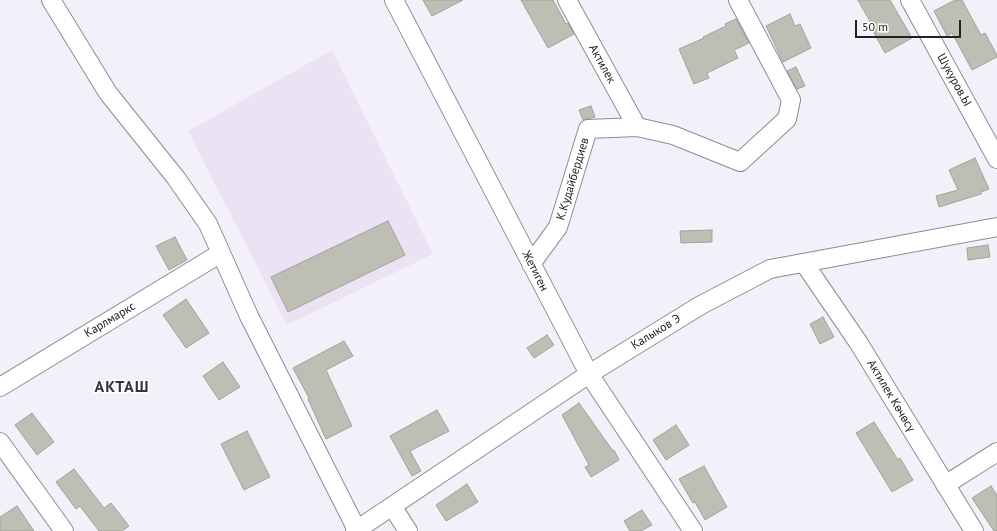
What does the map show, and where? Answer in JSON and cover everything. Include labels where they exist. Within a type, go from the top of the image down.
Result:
[{"type":"street","points":[[51,0],[108,93],[176,178],[208,224],[248,316],[356,530]]},
{"type":"street","name":"Жетиген","points":[[394,0],[589,374],[693,531]]},
{"type":"street","name":"Актилек","points":[[567,0],[637,127]]},
{"type":"street","name":"К.Кудайбердиев","points":[[531,264],[558,227],[588,129],[637,127],[673,135],[740,162],[787,119],[791,100],[738,0]]},
{"type":"street","name":"Шукуров.Ы","points":[[910,0],[997,159]]},
{"type":"street","name":"Калыков Э","points":[[356,530],[589,374],[708,301],[770,269],[997,226]]},
{"type":"street","name":"Карлмаркс","points":[[0,387],[221,253]]},
{"type":"street","name":"Актилек Көчөсү","points":[[804,263],[858,342],[974,531]]},
{"type":"street","points":[[0,442],[61,530]]},
{"type":"street","points":[[945,485],[997,452]]},
{"type":"street","points":[[392,506],[408,531]]},
{"type":"shaded area","points":[[332,50],[433,254],[287,325],[188,131]]},
{"type":"building","points":[[423,0],[463,0],[432,16]]},
{"type":"building","points":[[521,0],[553,0],[566,24],[568,23],[574,34],[548,48]]},
{"type":"building","points":[[858,0],[890,0],[912,38],[885,53],[874,33],[876,32]]},
{"type":"building","points":[[955,0],[962,0],[981,35],[985,33],[997,55],[997,57],[972,70],[952,33],[947,36],[934,11]]},
{"type":"building","points":[[790,14],[795,26],[800,24],[811,48],[783,62],[766,26]]},
{"type":"building","points":[[736,19],[749,43],[734,50],[738,58],[707,73],[709,78],[694,84],[679,49],[704,38],[703,37],[726,26],[725,24]]},
{"type":"building","points":[[796,67],[805,86],[797,89],[787,71]]},
{"type":"building","points":[[591,106],[595,117],[583,120],[579,110]]},
{"type":"building","points":[[975,158],[989,189],[981,192],[981,194],[939,207],[936,196],[958,190],[949,170]]},
{"type":"building","points":[[388,221],[405,255],[288,312],[271,277]]},
{"type":"building","points":[[712,230],[712,242],[681,243],[680,231]]},
{"type":"building","points":[[175,237],[187,260],[169,270],[156,246]]},
{"type":"building","points":[[988,245],[990,257],[968,260],[967,248]]},
{"type":"building","points":[[186,299],[209,333],[186,348],[163,315]]},
{"type":"building","points":[[823,317],[834,337],[820,344],[810,324]]},
{"type":"building","points":[[547,335],[554,345],[534,358],[527,348]]},
{"type":"building","points":[[344,341],[353,356],[326,370],[352,426],[326,439],[308,399],[309,398],[293,368]]},
{"type":"building","points":[[223,362],[240,387],[219,400],[203,376]]},
{"type":"building","points":[[579,403],[613,451],[614,450],[619,460],[591,477],[585,467],[589,465],[562,415]]},
{"type":"building","points":[[437,410],[449,431],[410,451],[421,471],[412,476],[390,436]]},
{"type":"building","points":[[32,413],[54,442],[37,455],[15,425]]},
{"type":"building","points":[[874,422],[898,460],[900,458],[913,480],[892,492],[856,433]]},
{"type":"building","points":[[676,425],[689,445],[666,460],[653,440]]},
{"type":"building","points":[[247,431],[270,477],[244,490],[221,444]]},
{"type":"building","points":[[704,466],[727,507],[705,520],[679,479]]},
{"type":"building","points":[[74,469],[104,508],[111,503],[129,526],[122,531],[99,531],[80,506],[76,509],[56,482]]},
{"type":"building","points":[[467,484],[478,502],[446,521],[436,505]]},
{"type":"building","points":[[991,486],[997,495],[997,531],[994,531],[972,498]]},
{"type":"building","points":[[17,506],[34,531],[0,531],[0,517]]},
{"type":"building","points":[[642,510],[652,525],[641,531],[630,531],[624,521]]},
{"type":"district","name":"АКТАШ","points":[[122,387]]}]
